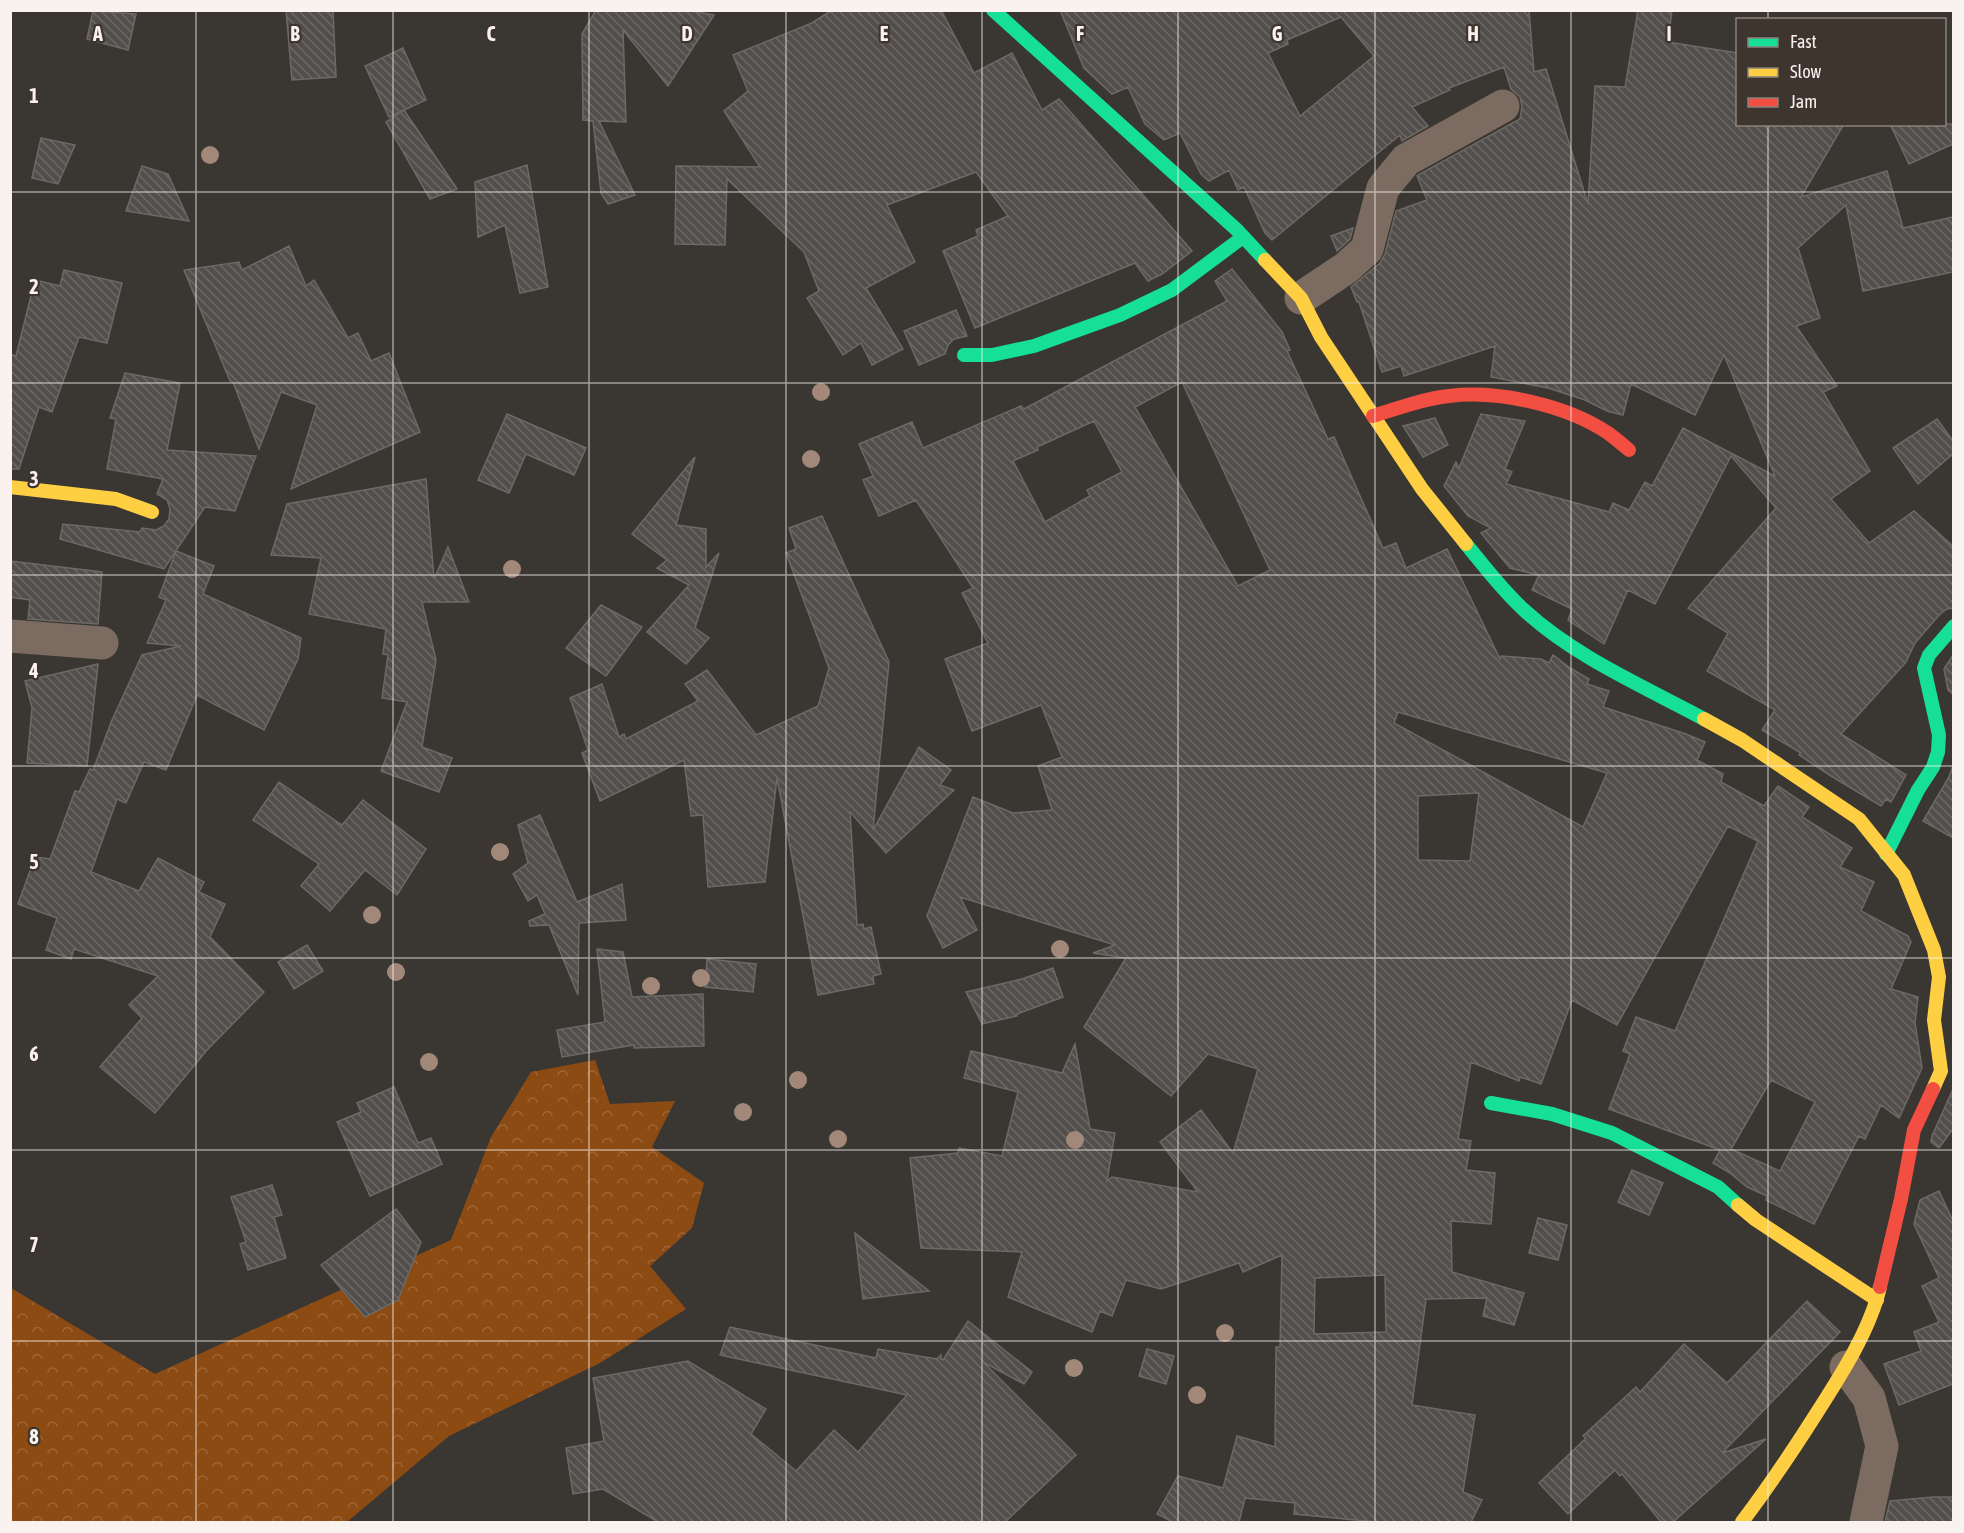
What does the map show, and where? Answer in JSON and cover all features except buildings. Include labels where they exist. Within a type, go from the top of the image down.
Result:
[{"type":"street","points":[[993,10],[1141,146],[1237,230],[1301,298],[1321,337],[1422,489],[1494,579],[1524,610],[1581,653],[1742,740],[1824,794],[1858,819],[1905,875],[1934,950],[1939,977],[1934,1020],[1947,1073],[1914,1130],[1901,1199],[1877,1300],[1846,1367],[1774,1478],[1742,1522]]},
{"type":"street","points":[[1301,298],[1338,274],[1367,249],[1383,188],[1407,160],[1503,105]]},
{"type":"street","points":[[964,354],[992,355],[1034,346],[1120,315],[1172,290],[1243,237]]},
{"type":"street","points":[[1373,416],[1423,401],[1471,394],[1518,399],[1574,417],[1607,432],[1629,450]]},
{"type":"street","points":[[10,488],[116,499],[152,512]]},
{"type":"street","points":[[1886,854],[1918,790],[1933,767],[1938,752],[1939,735],[1924,668],[1929,655],[1953,626]]},
{"type":"street","points":[[10,636],[102,643]]},
{"type":"street","points":[[1491,1103],[1552,1114],[1612,1133],[1718,1187],[1756,1220],[1877,1300]]},
{"type":"street","points":[[1846,1367],[1869,1398],[1882,1446],[1866,1522]]},
{"type":"green space","points":[[595,1060],[610,1104],[675,1101],[652,1147],[704,1183],[692,1228],[650,1266],[686,1309],[600,1363],[449,1436],[347,1522],[11,1522],[11,1288],[155,1374],[451,1240],[491,1137],[531,1072]]},
{"type":"traffic: fast","points":[[993,10],[1237,230],[1265,260]]},
{"type":"traffic: fast","points":[[964,355],[992,355],[1034,346],[1120,315],[1172,290],[1243,237]]},
{"type":"traffic: fast","points":[[1466,544],[1508,594],[1544,627],[1610,670],[1704,719]]},
{"type":"traffic: fast","points":[[1886,854],[1918,790],[1933,767],[1938,752],[1939,735],[1924,668],[1929,655],[1954,626]]},
{"type":"traffic: fast","points":[[1491,1103],[1552,1114],[1612,1133],[1718,1187],[1738,1205]]},
{"type":"traffic: slow","points":[[1265,260],[1301,298],[1321,337],[1422,489],[1466,544]]},
{"type":"traffic: slow","points":[[10,487],[116,499],[152,512]]},
{"type":"traffic: slow","points":[[1704,719],[1742,740],[1859,819],[1904,875],[1934,950],[1939,977],[1934,1020],[1941,1071],[1933,1089]]},
{"type":"traffic: slow","points":[[1738,1205],[1756,1220],[1877,1300]]},
{"type":"traffic: slow","points":[[1742,1522],[1791,1453],[1845,1367],[1862,1336],[1880,1287]]},
{"type":"traffic: jam","points":[[1373,416],[1439,397],[1489,395],[1552,407],[1591,423],[1629,450]]},
{"type":"traffic: jam","points":[[1880,1287],[1901,1199],[1914,1130],[1933,1089]]}]
